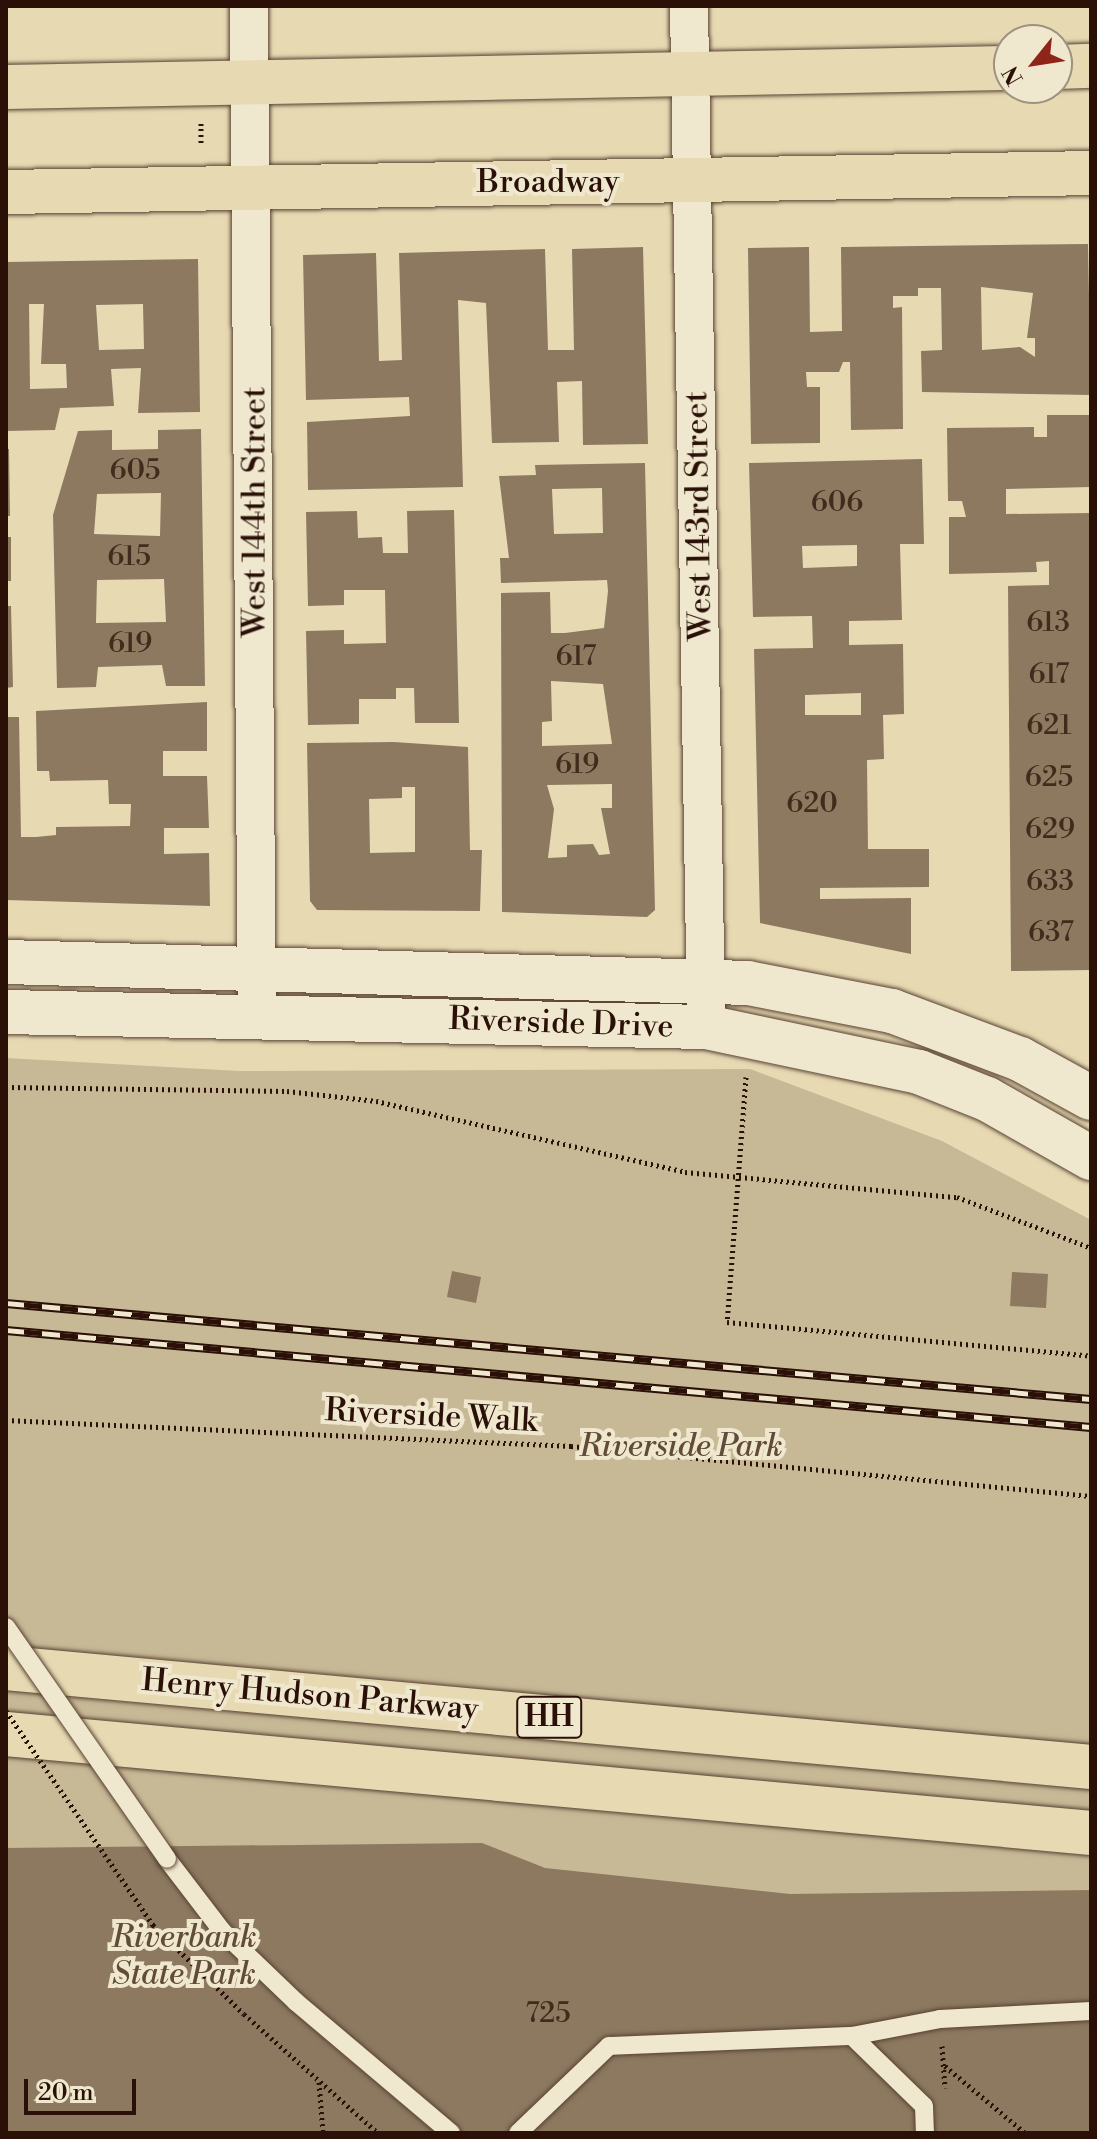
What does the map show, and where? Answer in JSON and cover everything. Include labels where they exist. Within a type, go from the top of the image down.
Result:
[{"type":"main road","points":[[6,87],[993,68]]},
{"type":"main road","name":"Broadway","points":[[6,192],[252,184],[1091,173]]},
{"type":"main road","name":"Riverside Drive","points":[[6,962],[705,980],[892,1011],[1020,1059],[1091,1098]]},
{"type":"main road","name":"Riverside Drive","points":[[6,1012],[706,1027],[890,1062],[987,1099],[1091,1158]]},
{"type":"main road","name":"Henry Hudson Parkway","points":[[6,1668],[1091,1767]]},
{"type":"main road","name":"Henry Hudson Parkway","points":[[6,1734],[1091,1833]]},
{"type":"street","name":"West 144th Street","points":[[249,6],[257,1018]]},
{"type":"street","name":"West 143rd Street","points":[[689,6],[706,1027]]},
{"type":"lane","points":[[6,1627],[167,1859],[222,1931],[275,1982],[451,2133]]},
{"type":"lane","points":[[518,2133],[609,2046],[852,2036],[940,2019],[1091,2011]]},
{"type":"lane","points":[[852,2036],[901,2075],[924,2106],[925,2133]]},
{"type":"path","points":[[748,1060],[736,1174],[727,1322],[1091,1356]]},
{"type":"path","points":[[6,1087],[287,1091],[376,1101],[597,1154],[736,1174],[957,1197],[1091,1248]]},
{"type":"path","name":"Riverside Walk","points":[[6,1420],[571,1446],[1091,1496]]},
{"type":"path","points":[[6,1711],[153,1925],[244,2014],[378,2133]]},
{"type":"path","points":[[940,2019],[946,2106]]},
{"type":"path","points":[[944,2066],[1025,2133]]},
{"type":"path","points":[[319,2081],[323,2133]]},
{"type":"green space","name":"Riverside Park","points":[[6,1058],[239,1071],[750,1069],[942,1141],[1091,1220],[1091,2133],[6,2133]]},
{"type":"building","points":[[1088,244],[1091,395],[922,392],[921,351],[942,350],[941,288],[918,288],[918,296],[893,296],[893,308],[902,307],[903,429],[851,430],[850,362],[843,362],[839,372],[806,372],[807,387],[820,387],[820,443],[751,444],[748,248],[809,247],[810,332],[842,331],[841,247]],"holes":[[[981,287],[1033,293],[1027,338],[1035,338],[1035,357],[1020,347],[982,350]]]},
{"type":"building","points":[[643,247],[648,444],[583,445],[582,381],[557,382],[559,442],[492,443],[486,303],[458,300],[463,487],[308,490],[307,422],[410,416],[409,397],[306,400],[303,255],[376,253],[379,361],[402,360],[399,253],[545,249],[548,350],[574,350],[572,249]]},
{"type":"building","points":[[198,259],[200,412],[138,413],[141,368],[111,369],[114,406],[60,408],[55,430],[6,431],[6,262]],"holes":[[[29,304],[44,304],[41,364],[66,364],[67,388],[30,389]],[[143,304],[144,349],[99,350],[96,305]]]},
{"type":"building","points":[[1047,415],[1091,415],[1091,487],[1006,489],[1006,514],[1091,513],[1091,970],[1011,971],[1008,586],[1049,585],[1049,561],[1036,562],[1037,572],[949,574],[949,517],[966,517],[962,501],[948,501],[947,428],[1034,427],[1034,437],[1047,437]]},
{"type":"building","points":[[201,429],[205,686],[166,686],[162,665],[98,667],[96,687],[57,688],[53,515],[78,431],[112,430],[112,450],[158,449],[158,430]],"holes":[[[161,493],[160,536],[94,534],[97,494]],[[164,579],[166,622],[96,623],[97,580]]]},
{"type":"building","points":[[6,449],[9,449],[10,516],[6,516]]},
{"type":"building","points":[[922,459],[924,544],[900,544],[902,620],[849,621],[849,645],[903,644],[904,714],[883,715],[884,759],[867,760],[868,849],[929,849],[929,887],[820,888],[820,899],[911,898],[911,954],[760,923],[754,649],[813,648],[812,616],[753,617],[749,463]],"holes":[[[857,545],[857,566],[803,568],[802,546]],[[861,693],[861,715],[805,715],[805,695]]]},
{"type":"building","points":[[645,463],[655,910],[647,917],[502,912],[501,593],[550,592],[551,633],[565,633],[604,628],[608,591],[607,580],[501,583],[500,558],[509,558],[499,476],[536,475],[535,465]],"holes":[[[602,488],[603,533],[554,534],[552,489]],[[551,681],[603,684],[612,744],[542,746],[542,722],[552,721]],[[612,784],[612,808],[601,808],[610,854],[599,855],[593,844],[567,845],[567,857],[548,858],[554,809],[547,785]]]},
{"type":"building","points":[[454,510],[459,723],[415,723],[414,688],[396,688],[396,699],[359,699],[359,724],[308,725],[306,631],[344,630],[344,644],[386,643],[385,590],[344,590],[344,605],[308,606],[306,512],[357,511],[358,538],[382,537],[383,553],[408,553],[407,511]]},
{"type":"building","points":[[6,537],[11,537],[11,581],[6,581]]},
{"type":"building","points":[[6,606],[11,606],[13,687],[6,688]]},
{"type":"building","points":[[207,702],[207,751],[163,751],[163,776],[207,776],[209,828],[164,828],[164,854],[209,853],[210,906],[6,900],[6,717],[19,717],[21,837],[36,837],[56,835],[56,827],[130,826],[131,804],[109,804],[108,780],[50,781],[49,771],[37,771],[36,711]]},
{"type":"building","points":[[394,742],[468,747],[470,850],[482,850],[480,911],[317,910],[310,901],[307,743]],"holes":[[[402,787],[415,787],[415,852],[370,853],[369,799],[402,798]]]},
{"type":"building","points":[[452,1271],[481,1277],[476,1303],[447,1297]]},
{"type":"building","points":[[1012,1272],[1048,1274],[1046,1308],[1010,1306]]},
{"type":"building","name":"Riverbank State Park","points":[[482,1843],[545,1868],[790,1894],[1091,1890],[1091,2133],[6,2133],[6,1848]]},
{"type":"railway","points":[[6,1303],[1091,1399]]},
{"type":"railway","points":[[6,1330],[1091,1427]]}]
